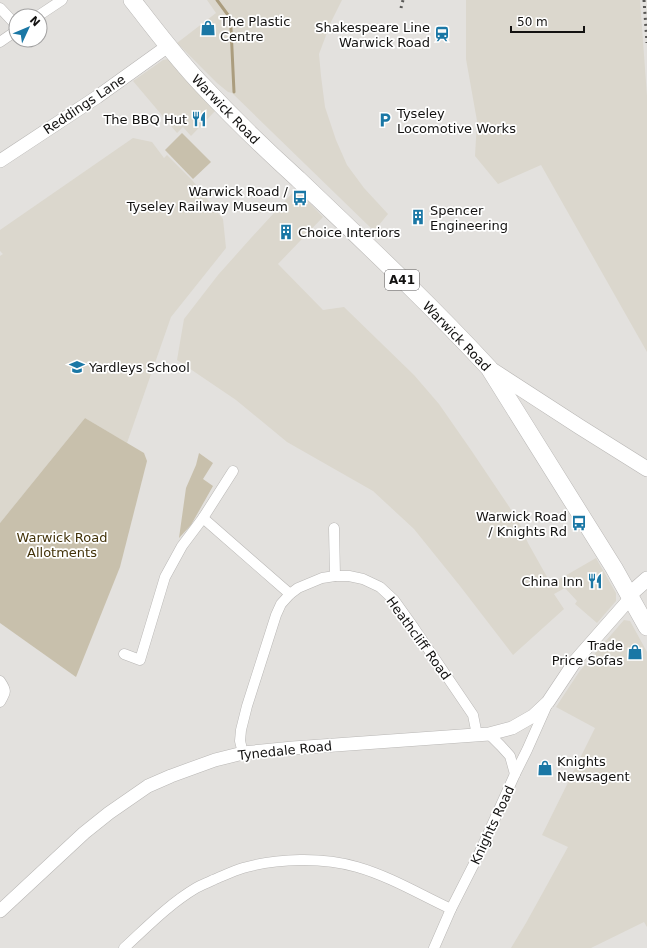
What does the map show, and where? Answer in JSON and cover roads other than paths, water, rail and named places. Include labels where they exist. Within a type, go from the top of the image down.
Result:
[{"type":"highway","name":"Warwick Road","points":[[132,0],[168,46],[202,85],[243,128],[418,295],[489,368],[614,568],[647,627]]},
{"type":"main road","points":[[489,368],[647,469]]},
{"type":"main road","points":[[513,405],[526,400],[547,405]]},
{"type":"main road","points":[[629,595],[647,579]]},
{"type":"street","points":[[48,9],[62,0]]},
{"type":"street","points":[[0,8],[8,16]]},
{"type":"street","name":"Reddings Lane","points":[[0,162],[168,46]]},
{"type":"street","points":[[124,654],[140,660],[165,577],[182,546],[203,518],[233,471]]},
{"type":"street","points":[[203,518],[290,594]]},
{"type":"street","points":[[334,528],[335,576]]},
{"type":"street","name":"Heathcliff Road","points":[[242,753],[240,741],[241,730],[247,706],[276,615],[281,604],[298,588],[322,578],[335,576],[349,576],[363,579],[380,587],[394,600],[473,715],[483,734]]},
{"type":"street","name":"Knights Road","points":[[434,948],[515,774],[528,750],[548,702],[576,660],[627,602],[629,595]]},
{"type":"street","points":[[0,702],[5,694],[2,685]]},
{"type":"street","name":"Knights Road","points":[[483,734],[512,728],[533,716],[548,702]]},
{"type":"street","points":[[483,734],[501,746],[510,756],[515,774]]},
{"type":"street","name":"Tynedale Road","points":[[0,911],[84,833],[109,813],[148,786],[171,776],[215,760],[242,753],[483,734]]},
{"type":"street","points":[[124,948],[164,912],[197,888],[225,874],[243,868],[279,861],[325,861],[358,867],[373,872],[451,909]]},
{"type":"waterway","points":[[217,0],[228,15],[231,28],[234,92]]},
{"type":"railway","points":[[401,8],[403,0]]},
{"type":"railway","points":[[644,0],[647,43]]},
{"type":"place","name":"The Plastic Centre","points":[[208,28]]},
{"type":"place","name":"Shakespeare Line Warwick Road","points":[[442,34]]},
{"type":"place","name":"The BBQ Hut","points":[[199,119]]},
{"type":"place","name":"Tyseley Locomotive Works","points":[[385,120]]},
{"type":"place","name":"Warwick Road / Tyseley Railway Museum","points":[[300,198]]},
{"type":"place","name":"Spencer Engineering","points":[[418,217]]},
{"type":"place","name":"Choice Interiors","points":[[286,232]]},
{"type":"place","name":"Yardleys School","points":[[77,367]]},
{"type":"place","name":"Warwick Road / Knights Rd","points":[[579,523]]},
{"type":"place","name":"China Inn","points":[[595,581]]},
{"type":"place","name":"Trade Price Sofas","points":[[635,652]]},
{"type":"place","name":"Knights Newsagent","points":[[545,768]]},
{"type":"park label","name":"Warwick Road Allotments","points":[[62,544]]}]
